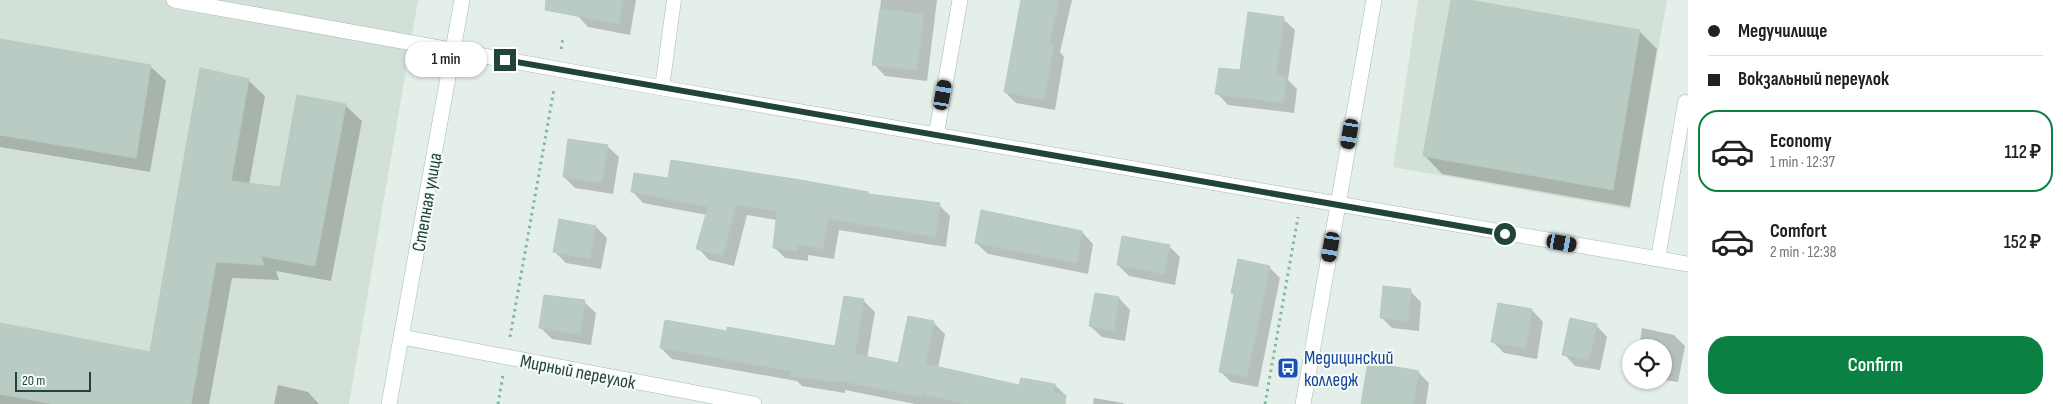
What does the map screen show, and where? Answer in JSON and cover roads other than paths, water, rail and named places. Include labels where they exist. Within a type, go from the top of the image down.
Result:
[{"type":"street","points":[[174,0],[936,136],[1688,264]]},
{"type":"street","name":"Степная улица","points":[[390,404],[462,0]]},
{"type":"street","points":[[936,136],[960,0]]},
{"type":"street","points":[[1303,404],[1374,0]]},
{"type":"street","name":"Мирный переулок","points":[[402,337],[754,404]]},
{"type":"lane","points":[[662,88],[674,0]]},
{"type":"lane","points":[[1658,259],[1685,102]]},
{"type":"place","name":"Медицинский колледж","points":[[1288,368]]}]
